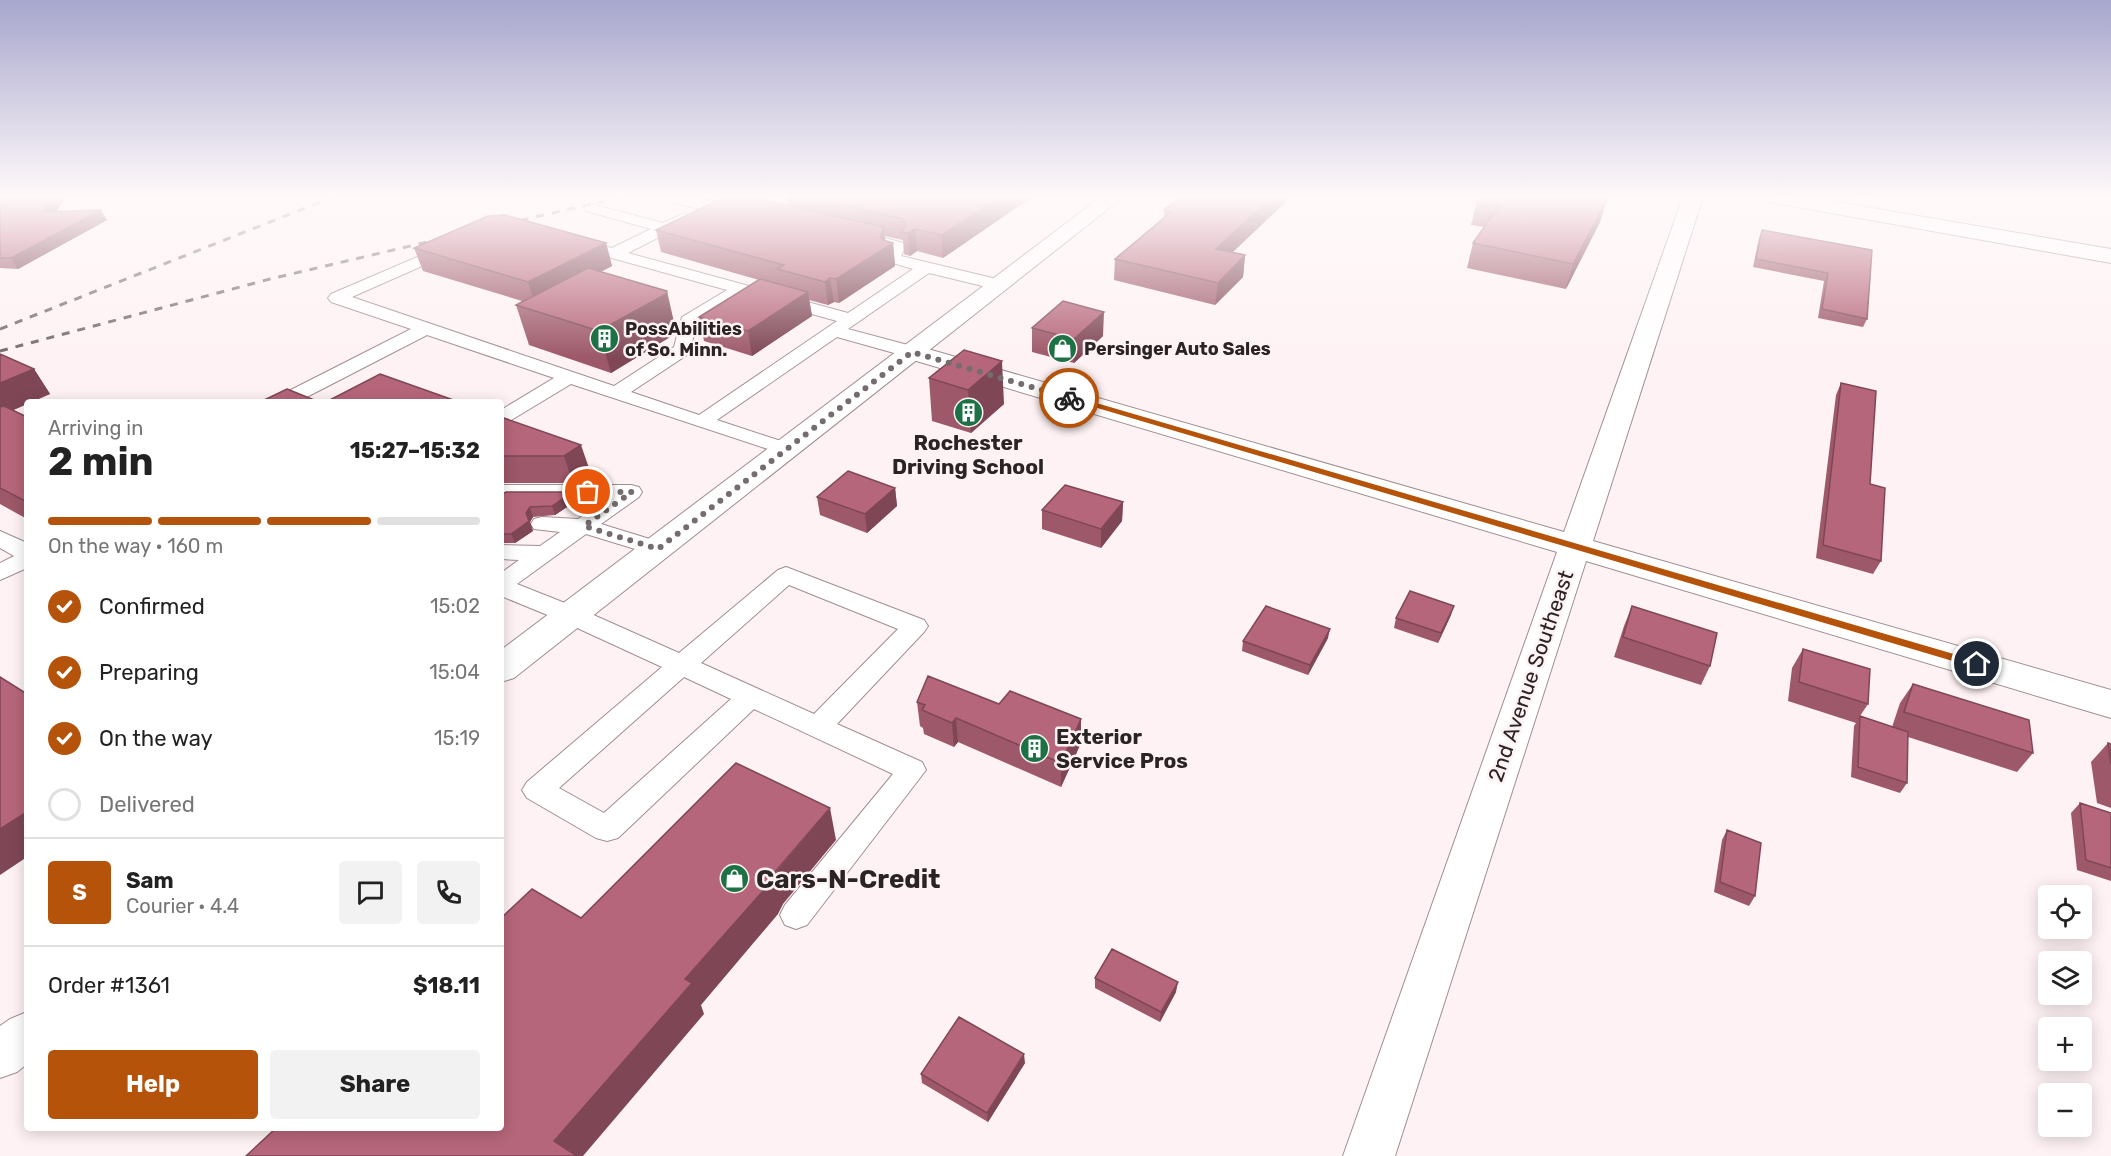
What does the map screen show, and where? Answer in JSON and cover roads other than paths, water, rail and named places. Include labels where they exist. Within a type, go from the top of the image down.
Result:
[{"type":"street","points":[[504,667],[1043,251]]},
{"type":"street","name":"2nd Avenue Southeast","points":[[1369,1156],[1674,251]]},
{"type":"street","points":[[2083,251],[2111,256]]},
{"type":"street","points":[[912,352],[2111,704]]},
{"type":"street","points":[[0,1055],[24,1037]]},
{"type":"lane","points":[[445,251],[337,298],[615,394],[786,449]]},
{"type":"lane","points":[[603,251],[851,319]]},
{"type":"lane","points":[[614,254],[620,251]]},
{"type":"lane","points":[[896,251],[892,258],[999,285]]},
{"type":"lane","points":[[701,422],[926,267]]},
{"type":"lane","points":[[615,394],[683,349],[688,321],[741,289]]},
{"type":"lane","points":[[288,399],[425,329]]},
{"type":"lane","points":[[834,331],[912,352]]},
{"type":"lane","points":[[504,416],[568,378]]},
{"type":"lane","points":[[504,492],[632,492],[504,584]]},
{"type":"lane","points":[[542,524],[584,526],[658,549]]},
{"type":"lane","points":[[0,538],[24,551]]},
{"type":"lane","points":[[504,552],[546,553]]},
{"type":"lane","points":[[0,572],[24,560]]},
{"type":"lane","points":[[751,696],[607,829],[537,790],[786,575],[915,626],[819,726]]},
{"type":"lane","points":[[504,587],[681,664],[912,770],[796,915]]},
{"type":"railway","points":[[0,329],[197,251]]},
{"type":"railway","points":[[0,351],[270,279],[389,251]]},
{"type":"place","name":"PossAbilities of So. Minn.","points":[[604,339]]},
{"type":"place","name":"Persinger Auto Sales","points":[[1063,349]]},
{"type":"place","name":"Rochester Driving School","points":[[968,412]]},
{"type":"place","name":"Exterior Service Pros","points":[[1035,749]]},
{"type":"place","name":"Cars-N-Credit","points":[[735,879]]}]
